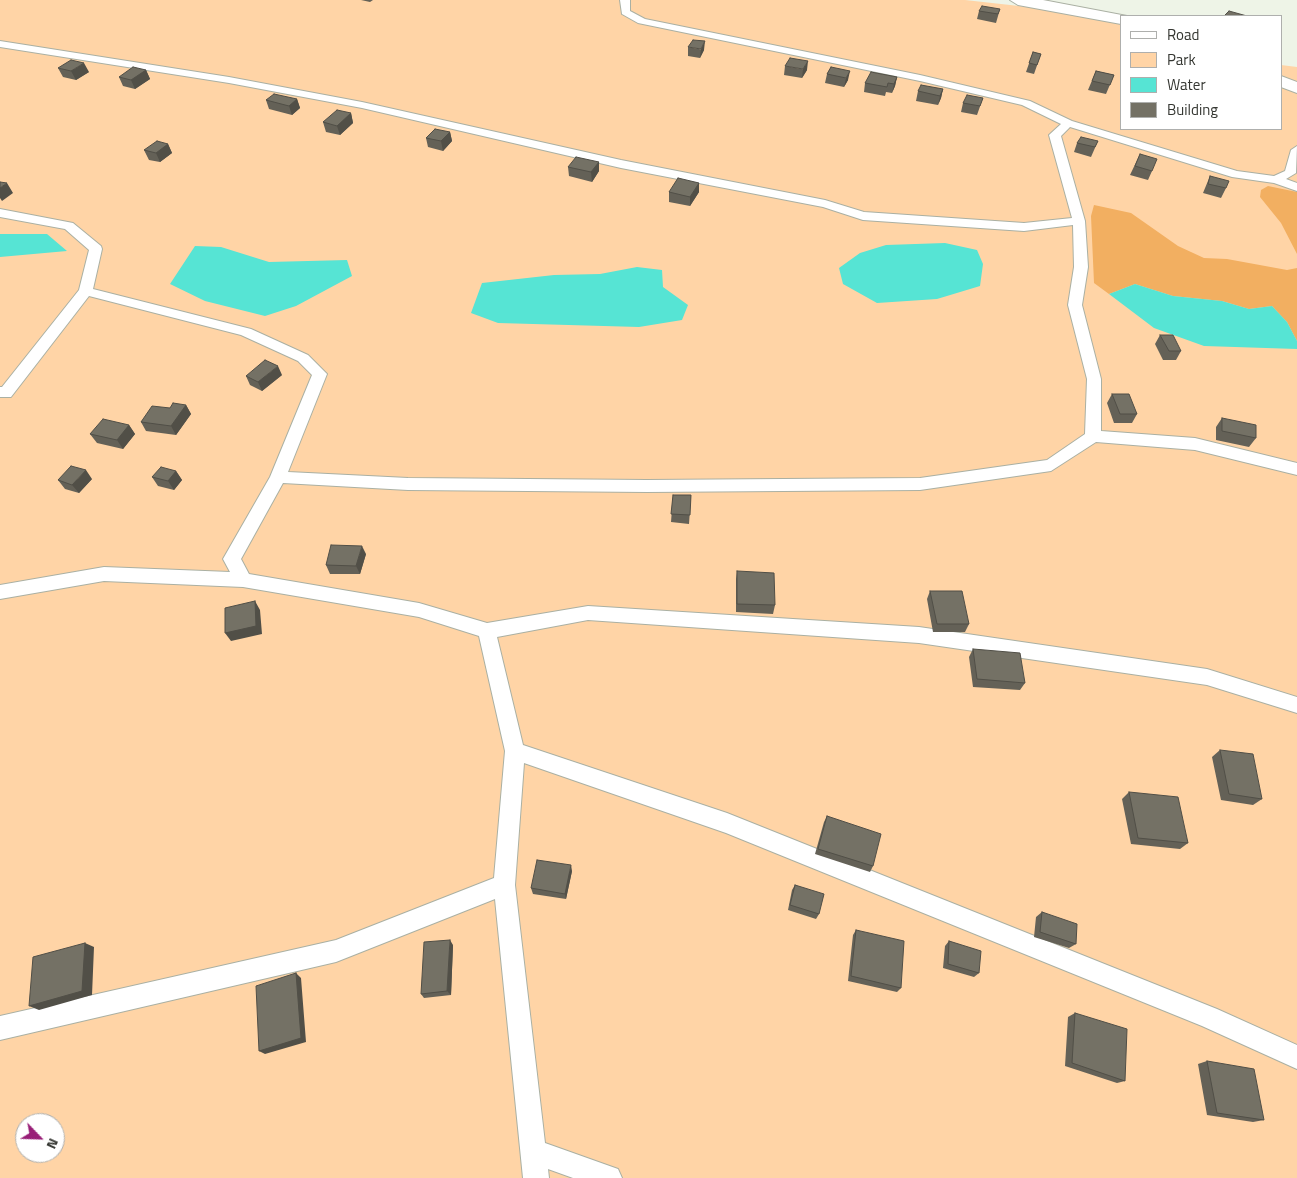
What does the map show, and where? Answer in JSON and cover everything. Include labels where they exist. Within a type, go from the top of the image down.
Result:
[{"type":"street","points":[[1018,0],[1120,20]]},
{"type":"street","points":[[1282,82],[1297,88]]},
{"type":"lane","points":[[626,0],[625,12],[642,21],[929,80],[1026,103],[1068,123],[1236,174],[1276,180],[1297,187]]},
{"type":"lane","points":[[0,44],[230,80],[362,105],[621,164],[825,204],[863,216],[1024,227],[1078,222]]},
{"type":"lane","points":[[1068,123],[1056,135],[1078,222],[1081,267],[1075,305],[1094,379],[1092,436]]},
{"type":"lane","points":[[1276,180],[1290,173],[1297,150]]},
{"type":"lane","points":[[0,213],[70,226],[96,249],[86,291],[6,393],[0,392]]},
{"type":"lane","points":[[86,291],[246,332],[303,358],[320,374],[278,477],[232,558],[243,580]]},
{"type":"lane","points":[[278,477],[418,484],[657,486],[920,484],[1051,465],[1092,436],[1195,444],[1297,470]]},
{"type":"lane","points":[[0,592],[104,574],[243,580],[419,610],[487,631],[588,613],[919,635],[1207,677],[1297,705]]},
{"type":"lane","points":[[487,631],[515,751],[504,885],[536,1178]]},
{"type":"lane","points":[[515,751],[727,823],[1209,1017],[1297,1057]]},
{"type":"lane","points":[[0,1028],[336,951],[504,885]]},
{"type":"lane","points":[[534,1152],[608,1178]]},
{"type":"green space","points":[[0,0],[965,0],[1109,16],[1120,20],[1120,130],[1282,130],[1282,65],[1297,67],[1297,1178],[0,1178]]},
{"type":"shaded area","points":[[1268,186],[1297,192],[1297,254],[1281,223],[1260,197],[1261,190]]},
{"type":"shaded area","points":[[1094,205],[1131,213],[1178,246],[1204,258],[1227,259],[1287,270],[1297,268],[1297,341],[1287,322],[1272,306],[1249,309],[1222,301],[1173,296],[1135,284],[1109,294],[1094,283],[1091,216]]},
{"type":"water","points":[[0,234],[47,234],[67,251],[0,257]]},
{"type":"water","points":[[945,243],[977,250],[983,264],[980,286],[937,299],[877,303],[843,284],[839,268],[860,253],[886,245]]},
{"type":"water","points":[[195,246],[221,247],[269,262],[347,260],[352,276],[296,306],[265,316],[205,301],[170,284]]},
{"type":"water","points":[[637,267],[662,270],[663,287],[688,305],[682,320],[639,327],[498,323],[471,313],[482,283],[554,275],[600,274]]},
{"type":"water","points":[[1135,284],[1173,296],[1222,301],[1249,309],[1272,306],[1287,322],[1297,341],[1297,349],[1204,346],[1154,328],[1109,294]]},
{"type":"building","points":[[982,6],[1000,9],[998,14],[979,11]]},
{"type":"building","points":[[1229,11],[1243,15],[1225,15]]},
{"type":"building","points":[[693,40],[705,41],[701,49],[688,47]]},
{"type":"building","points":[[1033,52],[1041,54],[1037,65],[1029,63]]},
{"type":"building","points":[[790,58],[808,61],[803,69],[785,66]]},
{"type":"building","points":[[71,60],[84,63],[71,71],[58,68]]},
{"type":"building","points":[[133,67],[146,70],[131,80],[119,77]]},
{"type":"building","points":[[831,67],[850,71],[846,78],[827,74]]},
{"type":"building","points":[[1096,71],[1114,75],[1110,85],[1092,81]]},
{"type":"building","points":[[871,72],[897,77],[894,84],[888,83],[887,87],[865,83]]},
{"type":"building","points":[[921,85],[943,89],[940,96],[918,91]]},
{"type":"building","points":[[274,94],[297,99],[289,106],[266,100]]},
{"type":"building","points":[[967,95],[983,98],[980,106],[963,103]]},
{"type":"building","points":[[337,110],[351,113],[337,126],[323,122]]},
{"type":"building","points":[[435,129],[450,132],[441,141],[426,138]]},
{"type":"building","points":[[1081,137],[1098,141],[1095,147],[1077,143]]},
{"type":"building","points":[[157,141],[168,144],[156,153],[144,150]]},
{"type":"building","points":[[1140,154],[1157,159],[1152,171],[1135,166]]},
{"type":"building","points":[[576,157],[599,162],[591,172],[568,167]]},
{"type":"building","points":[[1210,176],[1229,181],[1226,188],[1208,184]]},
{"type":"building","points":[[678,178],[699,183],[690,197],[669,192]]},
{"type":"building","points":[[0,182],[7,183],[0,188]]},
{"type":"building","points":[[1160,335],[1173,335],[1181,351],[1169,351]]},
{"type":"building","points":[[265,360],[278,366],[258,382],[246,376]]},
{"type":"building","points":[[1112,394],[1129,394],[1137,414],[1120,414]]},
{"type":"building","points":[[173,403],[186,405],[171,426],[141,422],[152,406],[170,408]]},
{"type":"building","points":[[1222,418],[1256,425],[1256,438],[1222,431]]},
{"type":"building","points":[[103,419],[129,425],[117,440],[90,434]]},
{"type":"building","points":[[71,466],[86,470],[72,485],[58,480]]},
{"type":"building","points":[[161,467],[176,471],[168,481],[152,477]]},
{"type":"building","points":[[673,495],[691,495],[690,515],[671,514]]},
{"type":"building","points":[[331,545],[362,546],[356,566],[326,565]]},
{"type":"building","points":[[737,571],[774,573],[775,605],[737,604]]},
{"type":"building","points":[[930,591],[962,591],[969,624],[937,624]]},
{"type":"building","points":[[255,601],[256,626],[225,633],[225,608]]},
{"type":"building","points":[[973,649],[1020,653],[1025,683],[977,679]]},
{"type":"building","points":[[1220,750],[1253,754],[1262,799],[1229,794]]},
{"type":"building","points":[[1129,792],[1178,797],[1188,843],[1138,838]]},
{"type":"building","points":[[827,816],[881,834],[873,866],[818,849]]},
{"type":"building","points":[[537,860],[571,865],[565,894],[531,888]]},
{"type":"building","points":[[795,885],[824,894],[819,914],[790,905]]},
{"type":"building","points":[[1042,912],[1077,924],[1076,944],[1040,932]]},
{"type":"building","points":[[856,930],[904,941],[901,988],[851,976]]},
{"type":"building","points":[[450,940],[447,991],[421,994],[424,942]]},
{"type":"building","points":[[949,941],[981,951],[979,973],[948,964]]},
{"type":"building","points":[[85,943],[82,991],[29,1006],[33,957]]},
{"type":"building","points":[[296,973],[301,1038],[259,1051],[256,986]]},
{"type":"building","points":[[1075,1013],[1127,1029],[1125,1081],[1072,1063]]},
{"type":"building","points":[[1207,1061],[1254,1069],[1264,1120],[1217,1113]]}]
